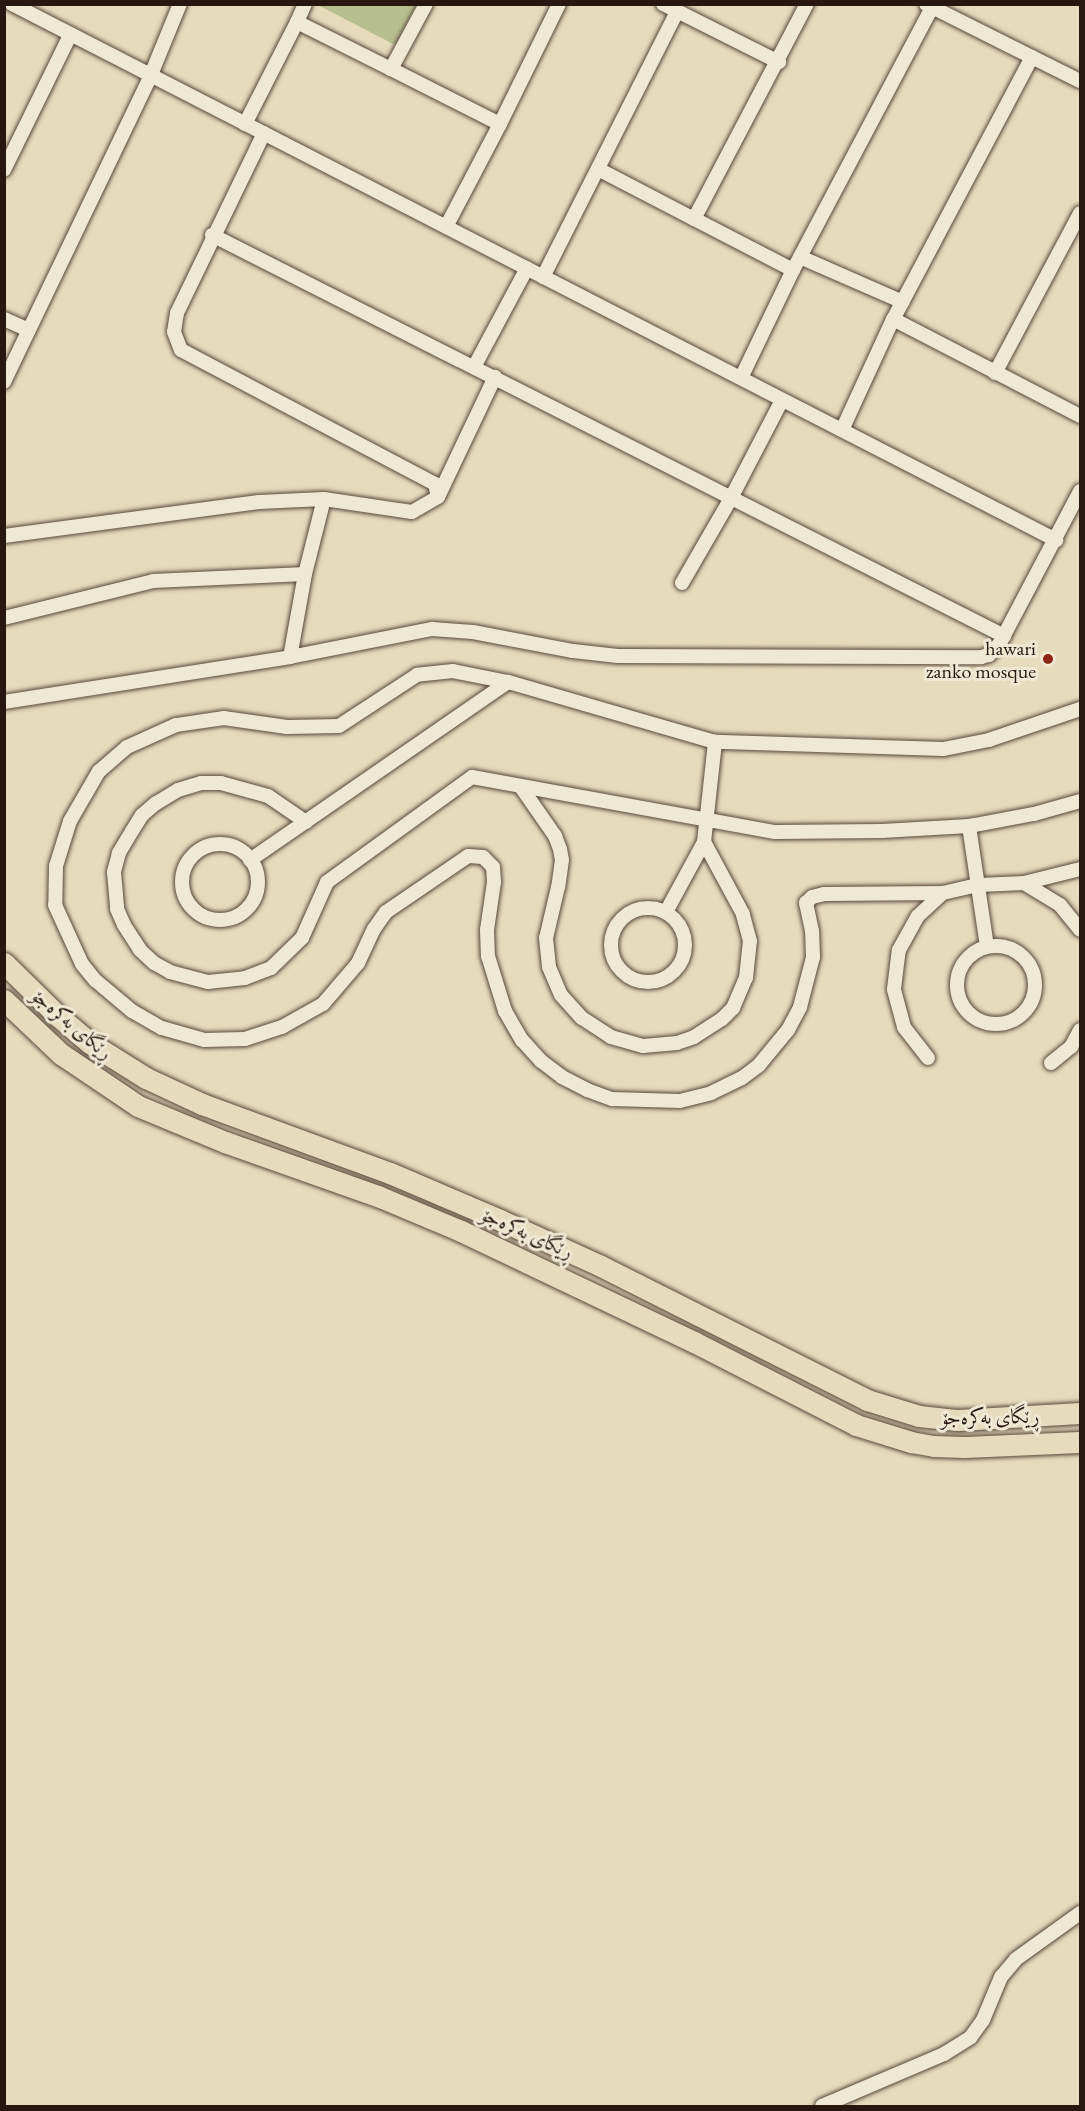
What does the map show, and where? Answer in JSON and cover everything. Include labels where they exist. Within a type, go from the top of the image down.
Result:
[{"type":"main road","name":"ڕێگای بەکرەجۆ","points":[[4,963],[58,1016],[90,1043],[146,1078],[202,1104],[390,1173],[500,1220],[601,1266],[867,1400],[920,1416],[958,1420],[1080,1413]]},
{"type":"main road","name":"ڕێگای بەکرەجۆ","points":[[4,1000],[61,1054],[138,1106],[225,1142],[380,1197],[461,1231],[694,1342],[856,1425],[911,1442],[934,1446],[964,1447],[1080,1442]]},
{"type":"street","points":[[12,4],[150,77],[264,133],[1056,540]]},
{"type":"street","points":[[4,382],[150,77],[180,4]]},
{"type":"street","points":[[245,124],[305,4]]},
{"type":"street","points":[[391,69],[426,4]]},
{"type":"street","points":[[446,227],[501,124],[559,4]]},
{"type":"street","points":[[663,4],[779,62]]},
{"type":"street","points":[[694,219],[779,62],[807,4]]},
{"type":"street","points":[[741,378],[796,264],[929,6],[1080,80]]},
{"type":"street","points":[[543,277],[677,12]]},
{"type":"street","points":[[297,22],[501,124]]},
{"type":"street","points":[[4,170],[70,35]]},
{"type":"street","points":[[842,430],[893,320],[1032,57]]},
{"type":"street","points":[[264,133],[212,235],[177,313],[174,332],[181,350],[435,484],[438,497]]},
{"type":"street","points":[[598,169],[694,219],[796,264],[903,302]]},
{"type":"street","points":[[995,373],[1080,213]]},
{"type":"street","points":[[212,235],[1004,636]]},
{"type":"street","points":[[474,367],[526,268]]},
{"type":"street","points":[[4,319],[29,330]]},
{"type":"street","points":[[893,320],[1080,416]]},
{"type":"street","points":[[4,536],[259,502],[324,499],[412,512],[438,497],[495,377]]},
{"type":"street","points":[[682,583],[731,498],[782,399]]},
{"type":"street","points":[[4,702],[290,657],[432,628],[473,632],[596,654],[641,657],[973,658],[989,655],[1004,636],[1080,492]]},
{"type":"street","points":[[290,657],[305,574],[324,499]]},
{"type":"street","points":[[4,618],[153,581],[305,574]]},
{"type":"street","points":[[1080,709],[989,741],[943,749],[715,742],[508,682],[453,671],[417,675],[339,726],[287,727],[224,718],[176,725],[126,747],[99,771],[81,798],[61,844],[56,866],[55,905],[82,964],[95,980],[132,1011],[162,1028],[204,1040],[245,1040],[282,1028],[323,1004],[358,963],[374,929],[386,912],[468,856],[483,857],[493,867],[495,882],[487,930],[488,956],[505,1011],[522,1040],[541,1061],[562,1077],[587,1090],[612,1098],[680,1101],[711,1094],[742,1078],[759,1065],[788,1030],[800,1007],[813,957],[807,903],[812,897],[943,893],[979,885],[1024,883],[1080,869]]},
{"type":"street","points":[[250,860],[508,682]]},
{"type":"street","points":[[666,912],[704,842],[715,742]]},
{"type":"street","points":[[306,822],[268,796],[221,783],[201,783],[178,790],[156,803],[142,815],[132,831],[119,853],[114,872],[117,909],[140,950],[154,963],[170,972],[208,982],[245,978],[271,968],[302,938],[327,882],[472,777],[775,832],[882,831],[969,826],[1034,814],[1080,801]]},
{"type":"street","points":[[522,787],[555,836],[562,860],[546,938],[549,967],[554,980],[569,1006],[582,1018],[595,1029],[627,1042],[660,1046],[694,1037],[722,1019],[733,1008],[741,994],[746,978],[750,941],[743,914],[704,842]]},
{"type":"street","points":[[969,826],[987,947]]},
{"type":"street","points":[[217,844],[232,846],[245,853],[250,860],[258,879],[256,894],[249,907],[237,916],[223,920],[208,918],[195,911],[186,899],[182,885],[184,870],[191,857],[203,848],[217,844]]},
{"type":"street","points":[[1024,883],[1060,905],[1080,930]]},
{"type":"street","points":[[928,1058],[904,1027],[894,989],[899,950],[918,916],[943,893]]},
{"type":"street","points":[[652,907],[666,912],[677,921],[684,934],[685,949],[681,963],[671,975],[658,981],[643,983],[629,978],[618,969],[611,956],[610,941],[615,927],[624,915],[637,909],[652,907]]},
{"type":"street","points":[[1007,946],[1021,953],[1031,965],[1035,980],[1035,995],[1028,1009],[1016,1019],[1001,1024],[985,1023],[971,1016],[961,1005],[956,990],[957,974],[964,960],[976,950],[987,947],[1007,946]]},
{"type":"street","points":[[1051,1063],[1071,1047],[1080,1030]]},
{"type":"street","points":[[822,2106],[944,2054],[970,2038],[983,2020],[1001,1977],[1016,1959],[1080,1913]]},
{"type":"green space","points":[[318,5],[416,5],[395,45]]},
{"type":"place","name":"hawari zanko mosque","points":[[1048,659]]}]
